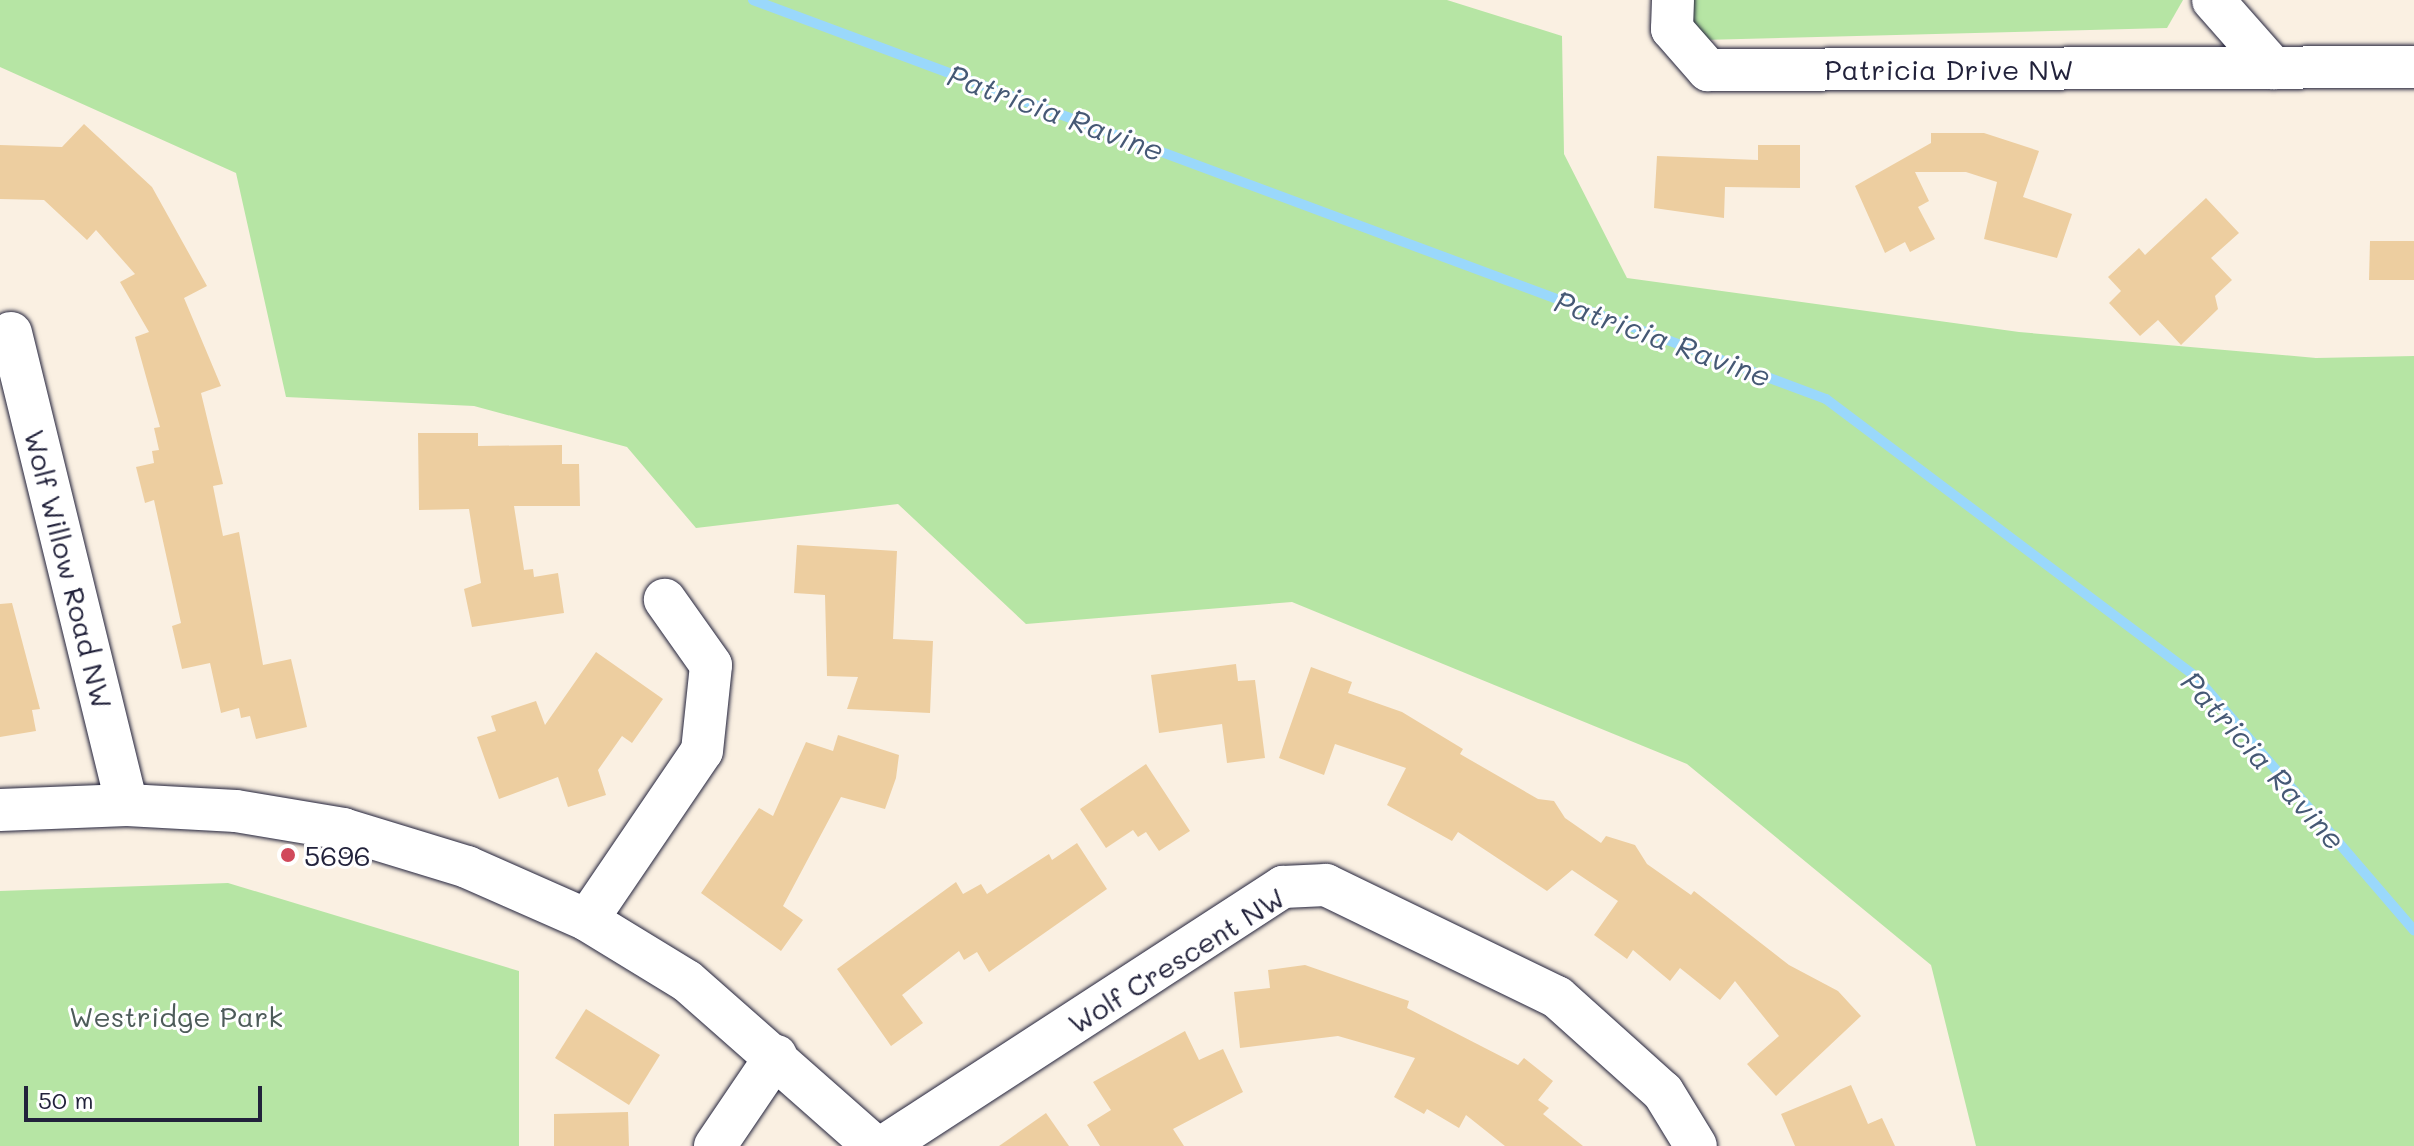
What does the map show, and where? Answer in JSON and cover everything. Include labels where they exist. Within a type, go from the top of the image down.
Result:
[{"type":"street","name":"Patricia Drive NW","points":[[1673,0],[1672,29],[1708,70],[2414,67]]},
{"type":"street","points":[[2213,0],[2273,68]]},
{"type":"street","name":"Wolf Willow Road NW","points":[[11,333],[127,805]]},
{"type":"street","points":[[587,920],[702,751],[711,665],[665,600]]},
{"type":"street","points":[[0,810],[127,805],[236,811],[343,829],[467,867],[587,920],[687,981],[776,1056],[874,1146]]},
{"type":"street","name":"Wolf Crescent NW","points":[[884,1146],[1283,887],[1326,885],[1557,997],[1663,1092],[1696,1146]]},
{"type":"street","points":[[715,1146],[776,1056]]},
{"type":"green space","points":[[0,0],[1447,0],[1562,36],[1564,154],[1627,278],[2019,332],[2316,358],[2414,356],[2414,1146],[1976,1146],[1931,965],[1687,764],[1292,602],[1026,624],[898,504],[696,528],[627,447],[474,406],[286,397],[236,173],[0,67]]},
{"type":"green space","points":[[1683,0],[2183,0],[2167,28],[1702,40]]},
{"type":"green space","name":"Westridge Park","points":[[228,883],[519,971],[519,1146],[0,1146],[0,891]]},
{"type":"building","points":[[84,124],[152,187],[207,286],[184,298],[221,386],[201,393],[223,484],[213,486],[223,536],[239,532],[263,665],[291,659],[307,727],[256,739],[250,716],[241,718],[239,708],[221,713],[210,663],[182,669],[172,626],[181,623],[154,500],[145,503],[136,467],[154,463],[152,451],[159,450],[154,428],[160,427],[135,337],[149,332],[120,282],[135,274],[96,230],[87,240],[44,200],[0,199],[0,145],[62,147]]},
{"type":"building","points":[[1931,133],[1984,133],[2039,151],[2023,197],[2072,214],[2057,258],[1984,239],[1997,182],[1966,172],[1915,172],[1929,201],[1918,207],[1935,239],[1910,252],[1905,242],[1885,253],[1855,186],[1931,143]]},
{"type":"building","points":[[1758,145],[1800,145],[1800,188],[1725,187],[1724,218],[1654,208],[1657,156],[1758,160]]},
{"type":"building","points":[[2206,198],[2239,233],[2211,258],[2232,280],[2215,296],[2218,309],[2181,345],[2158,320],[2140,336],[2109,303],[2121,291],[2108,277],[2139,248],[2145,255]]},
{"type":"building","points":[[2370,241],[2414,241],[2414,280],[2369,280]]},
{"type":"building","points":[[418,433],[478,433],[478,446],[562,445],[562,464],[579,464],[580,506],[514,506],[524,570],[533,569],[534,577],[558,573],[564,613],[472,627],[464,589],[481,583],[469,509],[419,510]]},
{"type":"building","points":[[797,545],[897,551],[893,639],[933,641],[930,713],[847,709],[858,677],[827,676],[825,595],[794,593]]},
{"type":"building","points":[[12,603],[40,709],[32,710],[36,731],[0,737],[0,604]]},
{"type":"building","points":[[596,652],[663,699],[632,743],[622,736],[598,770],[606,795],[568,807],[558,777],[499,799],[477,737],[496,731],[491,716],[536,701],[545,725]]},
{"type":"building","points":[[1236,664],[1238,681],[1255,680],[1265,758],[1227,763],[1222,724],[1159,733],[1151,675]]},
{"type":"building","points":[[1311,667],[1352,682],[1348,693],[1402,712],[1463,749],[1460,754],[1538,799],[1554,801],[1565,818],[1601,843],[1606,836],[1635,845],[1647,864],[1691,895],[1694,891],[1789,965],[1838,991],[1861,1016],[1776,1096],[1747,1064],[1779,1036],[1735,981],[1720,1000],[1680,968],[1670,981],[1633,950],[1627,959],[1594,935],[1618,901],[1572,870],[1547,891],[1458,832],[1452,841],[1387,805],[1406,768],[1335,744],[1324,775],[1279,758]]},
{"type":"building","points":[[838,735],[899,755],[896,778],[885,809],[841,797],[783,906],[803,920],[781,951],[701,893],[759,808],[773,816],[806,742],[833,751]]},
{"type":"building","points":[[1146,764],[1190,831],[1159,851],[1146,832],[1138,837],[1133,830],[1106,848],[1080,809]]},
{"type":"building","points":[[1077,843],[1107,889],[989,972],[977,952],[964,960],[959,951],[902,995],[923,1023],[891,1046],[837,969],[956,882],[963,894],[981,884],[987,894],[1049,854],[1052,860]]},
{"type":"building","points":[[1305,965],[1409,1001],[1407,1008],[1518,1065],[1524,1058],[1553,1081],[1538,1100],[1549,1108],[1543,1114],[1583,1146],[1505,1146],[1466,1115],[1459,1128],[1427,1109],[1424,1114],[1394,1097],[1415,1058],[1338,1036],[1240,1048],[1234,992],[1270,988],[1268,970]]},
{"type":"building","points":[[586,1009],[660,1055],[629,1105],[555,1058]]},
{"type":"building","points":[[1185,1031],[1199,1060],[1223,1049],[1243,1092],[1173,1129],[1184,1146],[1100,1146],[1087,1125],[1111,1110],[1093,1082]]},
{"type":"building","points":[[1851,1085],[1868,1124],[1882,1118],[1895,1146],[1795,1146],[1781,1114]]},
{"type":"building","points":[[628,1112],[629,1146],[554,1146],[554,1114]]},
{"type":"building","points":[[1046,1113],[1069,1146],[999,1146]]},
{"type":"waterway","name":"Patricia Ravine","points":[[753,0],[1826,399],[2197,678],[2414,930]]},
{"type":"place","name":"5696","points":[[288,855]]}]
